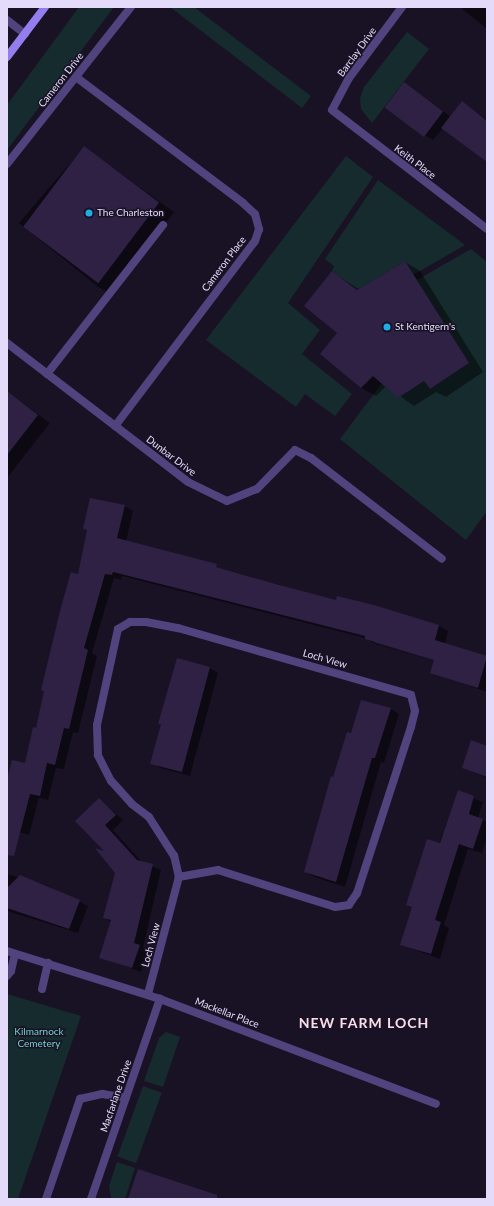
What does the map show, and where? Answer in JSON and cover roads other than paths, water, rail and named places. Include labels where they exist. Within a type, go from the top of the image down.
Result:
[{"type":"main road","points":[[7,57],[45,7]]},
{"type":"street","name":"Cameron Drive","points":[[7,164],[131,7]]},
{"type":"street","name":"Barclay Drive","points":[[332,110],[349,78],[402,7]]},
{"type":"street","points":[[7,20],[25,34]]},
{"type":"street","name":"Cameron Place","points":[[76,77],[243,203],[255,214],[259,229],[255,241],[115,426]]},
{"type":"street","name":"Keith Place","points":[[332,110],[487,229]]},
{"type":"street","points":[[47,374],[163,225]]},
{"type":"street","name":"Dunbar Drive","points":[[7,344],[188,482],[227,501],[257,489],[295,450],[311,458],[442,559]]},
{"type":"street","name":"Loch View","points":[[148,994],[179,877],[174,856],[150,818],[132,804],[111,781],[98,755],[97,725],[118,629],[130,622],[146,622],[178,628],[411,695],[415,711],[411,726],[358,893],[349,905],[336,907],[218,870],[179,877]]},
{"type":"street","points":[[7,976],[11,971],[11,952]]},
{"type":"street","name":"Mackellar Place","points":[[11,952],[148,994],[436,1104]]},
{"type":"street","points":[[42,989],[48,963]]},
{"type":"street","name":"Macfarlane Drive","points":[[91,1199],[160,999]]},
{"type":"street","points":[[46,1199],[80,1099],[102,1094],[126,1098]]},
{"type":"place","name":"The Charleston","points":[[89,213]]},
{"type":"place","name":"St Kentigern's","points":[[387,327]]},
{"type":"district","name":"NEW FARM LOCH","points":[[364,1023]]},
{"type":"park label","name":"Kilmarnock Cemetery","points":[[39,1036]]}]
